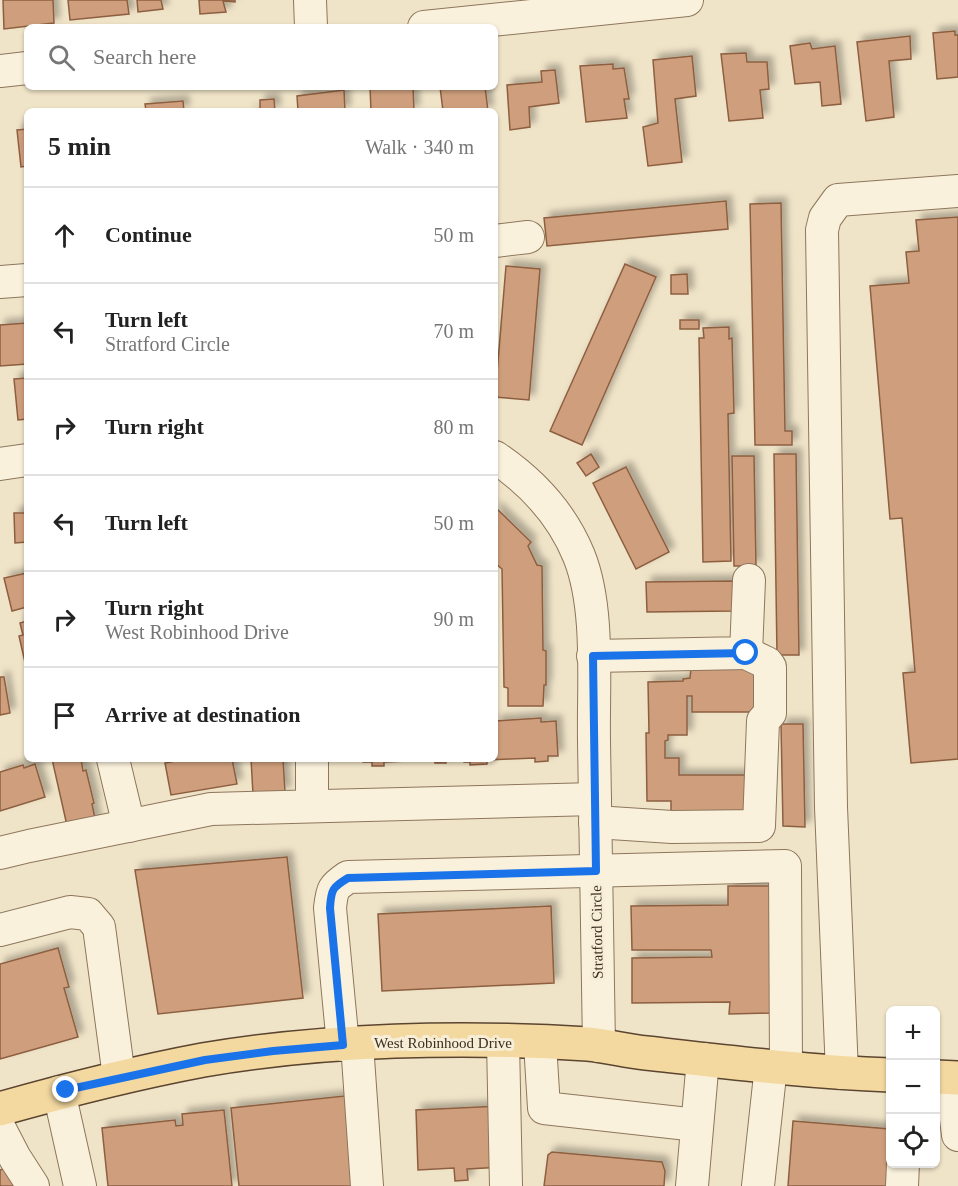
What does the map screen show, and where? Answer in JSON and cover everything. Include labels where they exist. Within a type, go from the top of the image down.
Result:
[{"type":"main road","name":"West Robinhood Drive","points":[[0,1109],[119,1077],[205,1060],[350,1044],[449,1040],[598,1046],[778,1067],[886,1075]]},
{"type":"street","points":[[310,0],[311,24]]},
{"type":"street","points":[[453,24],[672,1]]},
{"type":"street","points":[[0,71],[24,68]]},
{"type":"street","points":[[842,1073],[831,807],[822,230],[825,218],[838,200],[958,191]]},
{"type":"street","points":[[498,241],[528,237]]},
{"type":"street","points":[[0,282],[24,280]]},
{"type":"street","name":"Stratford Circle","points":[[498,459],[518,472],[554,510],[579,557],[590,595],[593,656],[598,1046]]},
{"type":"street","points":[[0,464],[24,460]]},
{"type":"street","points":[[746,653],[749,580]]},
{"type":"street","points":[[0,853],[212,809],[312,806],[595,811],[672,827],[759,826],[763,722],[770,713],[770,667],[767,663],[746,653],[593,656]]},
{"type":"street","points":[[114,762],[129,826]]},
{"type":"street","points":[[312,762],[312,806]]},
{"type":"street","points":[[367,1186],[350,1044],[330,908],[335,885],[348,878],[785,866],[778,1067],[758,1186]]},
{"type":"street","points":[[0,930],[70,912],[88,914],[99,927],[119,1077]]},
{"type":"street","points":[[503,1042],[506,1186]]},
{"type":"street","points":[[540,1043],[544,1108],[697,1125]]},
{"type":"street","points":[[692,1186],[703,1059]]},
{"type":"street","points":[[948,1078],[958,1135]]},
{"type":"street","points":[[59,1092],[80,1186]]},
{"type":"street","points":[[0,1129],[33,1186]]},
{"type":"street","points":[[902,1186],[903,1168]]},
{"type":"building","points":[[3,0],[53,0],[54,23],[24,24],[24,27],[4,29]]},
{"type":"building","points":[[68,0],[127,0],[129,14],[70,20]]},
{"type":"building","points":[[137,0],[161,0],[163,9],[138,12]]},
{"type":"building","points":[[199,0],[235,0],[235,2],[223,1],[226,12],[200,14]]},
{"type":"building","points":[[955,31],[955,35],[958,35],[958,77],[937,79],[933,33]]},
{"type":"building","points":[[910,36],[911,59],[889,61],[894,117],[866,121],[857,42]]},
{"type":"building","points":[[810,43],[812,49],[835,46],[841,104],[822,106],[820,82],[795,84],[790,46]]},
{"type":"building","points":[[746,53],[747,62],[767,62],[769,89],[760,90],[763,118],[729,121],[721,54]]},
{"type":"building","points":[[692,56],[696,96],[675,99],[682,162],[648,166],[643,127],[658,123],[653,60]]},
{"type":"building","points":[[613,64],[613,69],[624,68],[629,99],[624,99],[627,118],[586,122],[580,66]]},
{"type":"building","points":[[555,70],[559,103],[529,107],[530,127],[510,130],[507,85],[542,82],[541,71]]},
{"type":"building","points":[[344,90],[345,108],[298,108],[297,96]]},
{"type":"building","points":[[370,90],[413,90],[414,108],[371,108]]},
{"type":"building","points":[[440,90],[485,90],[488,108],[443,108]]},
{"type":"building","points":[[274,99],[275,108],[260,108],[260,100]]},
{"type":"building","points":[[183,101],[184,108],[146,108],[145,104]]},
{"type":"building","points":[[24,129],[24,166],[21,167],[17,130]]},
{"type":"building","points":[[726,201],[728,229],[547,246],[544,218]]},
{"type":"building","points":[[781,203],[785,431],[792,431],[792,445],[755,445],[750,204]]},
{"type":"building","points":[[958,217],[958,759],[911,763],[903,673],[915,672],[902,518],[890,519],[870,286],[909,283],[906,252],[919,251],[916,220]]},
{"type":"building","points":[[625,264],[656,277],[582,445],[550,431]]},
{"type":"building","points":[[506,266],[540,269],[529,400],[498,397],[498,361]]},
{"type":"building","points":[[687,274],[688,294],[671,294],[671,275]]},
{"type":"building","points":[[680,320],[699,320],[699,329],[680,329]]},
{"type":"building","points":[[24,323],[24,364],[0,366],[0,325]]},
{"type":"building","points":[[729,327],[729,339],[732,338],[734,413],[728,414],[731,561],[703,562],[699,338],[704,338],[703,328]]},
{"type":"building","points":[[24,378],[24,419],[18,420],[14,379]]},
{"type":"building","points":[[591,454],[599,467],[586,476],[577,463]]},
{"type":"building","points":[[774,454],[796,454],[799,655],[777,655]]},
{"type":"building","points":[[732,456],[754,456],[756,566],[734,566]]},
{"type":"building","points":[[626,467],[669,552],[636,569],[593,483]]},
{"type":"building","points":[[498,510],[531,542],[528,546],[537,565],[542,566],[543,650],[546,651],[546,685],[544,685],[543,706],[508,706],[508,688],[504,687],[502,569],[498,566]]},
{"type":"building","points":[[14,513],[24,513],[24,542],[15,543]]},
{"type":"building","points":[[24,574],[24,608],[12,611],[4,578]]},
{"type":"building","points":[[733,581],[733,611],[647,612],[646,582]]},
{"type":"building","points":[[24,622],[24,658],[19,636],[23,635],[20,623]]},
{"type":"building","points":[[768,667],[768,712],[692,712],[692,696],[687,696],[687,735],[668,735],[668,740],[665,741],[665,758],[679,758],[679,775],[749,775],[746,816],[671,820],[671,801],[647,801],[648,682],[683,681],[683,679],[690,678],[691,668]]},
{"type":"building","points":[[0,677],[4,677],[10,713],[0,715]]},
{"type":"building","points":[[541,718],[541,722],[556,721],[558,756],[548,756],[548,761],[535,762],[535,758],[498,760],[498,721]]},
{"type":"building","points":[[781,724],[803,724],[805,827],[783,826]]},
{"type":"building","points":[[53,762],[82,762],[83,771],[86,770],[94,803],[92,804],[96,823],[68,830]]},
{"type":"building","points":[[233,762],[237,784],[171,795],[165,763]]},
{"type":"building","points":[[251,762],[283,762],[285,792],[253,794]]},
{"type":"building","points":[[372,762],[384,762],[384,766],[372,766]]},
{"type":"building","points":[[470,762],[487,762],[487,764],[470,765]]},
{"type":"building","points":[[35,764],[45,797],[0,811],[0,772]]},
{"type":"building","points":[[287,857],[303,998],[158,1014],[135,870]]},
{"type":"building","points":[[728,886],[772,886],[773,1013],[729,1014],[730,1002],[632,1003],[632,958],[712,957],[711,950],[632,950],[631,906],[728,905]]},
{"type":"building","points":[[551,906],[554,983],[382,991],[378,914]]},
{"type":"building","points":[[58,948],[69,987],[64,988],[78,1037],[0,1059],[0,964]]},
{"type":"building","points":[[354,1095],[364,1186],[239,1186],[231,1108]]},
{"type":"building","points":[[501,1106],[504,1167],[467,1169],[468,1180],[455,1181],[454,1168],[418,1170],[416,1110]]},
{"type":"building","points":[[224,1110],[232,1186],[108,1186],[102,1128],[175,1120],[176,1126],[183,1125],[182,1114]]},
{"type":"building","points":[[793,1121],[886,1129],[886,1168],[891,1168],[895,1186],[788,1186]]},
{"type":"building","points":[[552,1152],[662,1162],[665,1171],[664,1186],[544,1186],[548,1155]]},
{"type":"building","points":[[6,1168],[15,1186],[0,1186],[0,1170]]},
{"type":"route","points":[[66,1090],[135,1073],[205,1060],[343,1045],[330,908],[335,885],[348,878],[596,871],[593,656],[746,653]]}]
